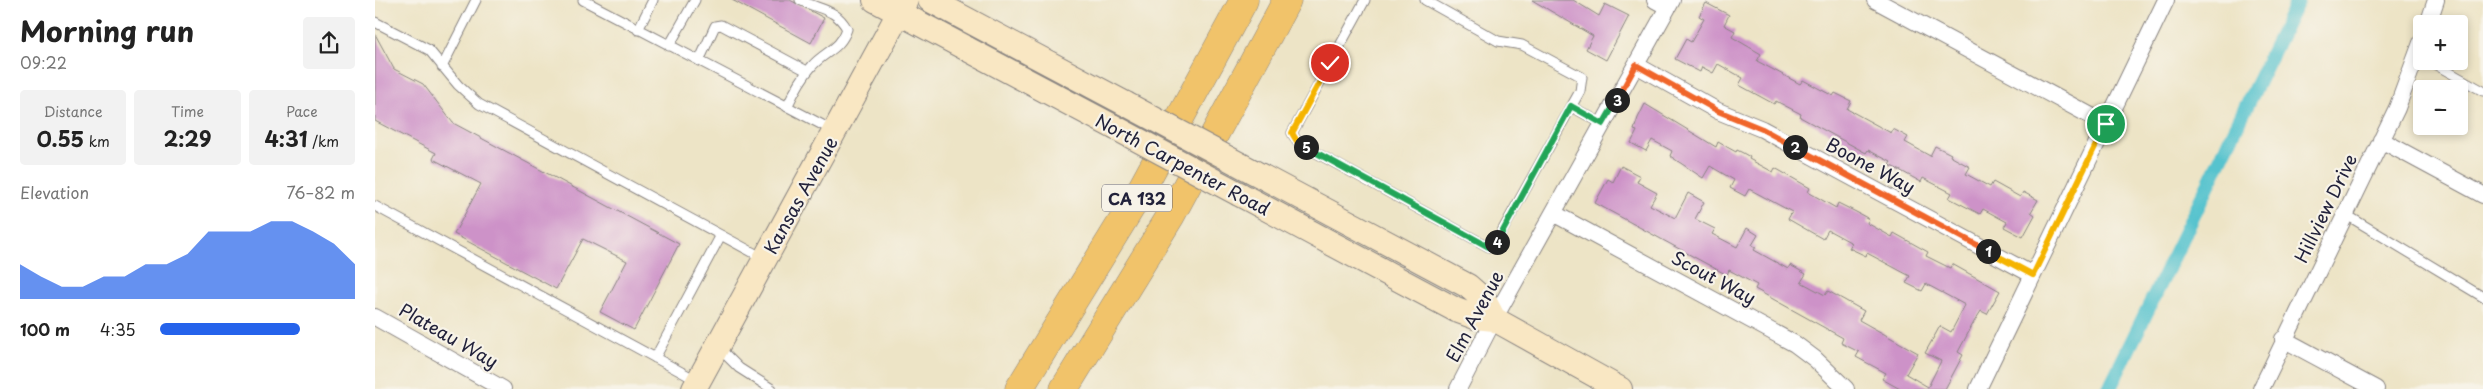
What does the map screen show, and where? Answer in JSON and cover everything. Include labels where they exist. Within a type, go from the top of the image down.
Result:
[{"type":"highway","name":"CA 132","points":[[1019,389],[1136,199],[1244,0]]},
{"type":"highway","name":"CA 132","points":[[1064,389],[1174,209],[1287,0]]},
{"type":"main road","name":"North Carpenter Road","points":[[875,0],[903,6],[1114,127],[1456,310],[1475,317],[1494,319],[1620,389]]},
{"type":"main road","name":"North Carpenter Road","points":[[930,0],[1467,286],[1484,300],[1494,319]]},
{"type":"main road","name":"Kansas Avenue","points":[[696,385],[903,6]]},
{"type":"street","points":[[1875,0],[2106,124]]},
{"type":"street","points":[[1978,389],[2166,0]]},
{"type":"street","points":[[2430,15],[2436,0]]},
{"type":"street","name":"Elm Avenue","points":[[1458,389],[1494,319],[1636,65],[1665,2]]},
{"type":"street","name":"Boone Way","points":[[1636,65],[1718,111],[1762,129],[2033,275]]},
{"type":"street","name":"Hillview Drive","points":[[2261,389],[2283,339],[2414,70]]},
{"type":"street","points":[[2381,140],[2483,195]]},
{"type":"street","name":"Scout Way","points":[[1553,213],[1795,344],[1815,358],[1846,389]]},
{"type":"street","name":"Plateau Way","points":[[375,318],[501,388]]},
{"type":"street","points":[[2283,339],[2369,387]]},
{"type":"lane","points":[[443,67],[476,0]]},
{"type":"lane","points":[[583,0],[835,132]]},
{"type":"lane","points":[[638,30],[653,0]]},
{"type":"lane","points":[[669,46],[695,0]]},
{"type":"lane","points":[[787,107],[800,82],[813,64],[832,51],[844,38],[847,29],[841,18],[833,12],[814,7],[800,0]]},
{"type":"lane","points":[[1365,0],[1292,133],[1298,143],[1489,247],[1495,244],[1580,91],[1582,77],[1522,45],[1498,41],[1425,0]]},
{"type":"lane","points":[[375,22],[429,50],[479,104],[765,259]]},
{"type":"lane","points":[[699,61],[712,30],[715,26],[721,25],[807,72]]},
{"type":"lane","points":[[2448,70],[2483,91]]},
{"type":"lane","points":[[1571,106],[1603,124]]},
{"type":"lane","points":[[375,206],[655,358],[696,385]]},
{"type":"lane","points":[[2345,214],[2483,297]]},
{"type":"lane","points":[[655,358],[721,235]]},
{"type":"lane","points":[[717,346],[739,368],[772,389]]},
{"type":"building","points":[[732,0],[790,0],[824,18],[811,43]]},
{"type":"building","points":[[1532,0],[1573,0],[1599,16],[1605,4],[1629,16],[1606,60],[1586,49],[1593,36]]},
{"type":"building","points":[[1706,3],[1729,15],[1724,25],[1735,31],[1732,37],[1761,54],[1757,61],[1800,84],[1803,80],[1833,96],[1835,93],[1851,101],[1847,109],[1891,133],[1893,129],[1908,137],[1905,142],[1930,156],[1935,146],[1951,154],[1950,156],[1970,167],[1966,174],[1990,187],[1993,182],[2020,197],[2023,192],[2038,200],[2031,212],[2035,215],[2023,237],[2004,227],[2007,222],[1983,209],[1980,214],[1949,198],[1952,193],[1923,178],[1921,182],[1889,165],[1891,162],[1868,150],[1866,153],[1800,117],[1801,114],[1776,101],[1774,104],[1739,85],[1743,78],[1718,64],[1713,73],[1702,67],[1700,72],[1675,59],[1686,39],[1691,42],[1704,19],[1699,16]]},
{"type":"building","points":[[375,34],[394,69],[423,84],[453,123],[679,244],[634,330],[600,312],[627,261],[583,239],[556,289],[454,234],[481,184],[433,159],[436,153],[375,121]]},
{"type":"building","points":[[1645,104],[1716,147],[1718,142],[1736,152],[1737,150],[1743,153],[1750,157],[1749,159],[1773,172],[1775,168],[1810,188],[1808,192],[1836,208],[1838,203],[1856,212],[1869,219],[1867,223],[1892,237],[1894,233],[1928,252],[1926,256],[1950,268],[1952,264],[2000,291],[1987,314],[1981,311],[1974,322],[1958,352],[1963,355],[1945,389],[1900,389],[1882,379],[1886,373],[1856,357],[1859,352],[1841,343],[1843,338],[1755,289],[1757,285],[1729,270],[1727,275],[1595,203],[1608,179],[1613,182],[1621,166],[1640,176],[1637,182],[1657,193],[1650,205],[1675,218],[1688,193],[1704,202],[1695,219],[1715,229],[1712,234],[1737,247],[1747,228],[1758,235],[1752,245],[1756,247],[1754,250],[1788,269],[1790,265],[1806,274],[1801,282],[1825,295],[1828,291],[1864,311],[1859,320],[1918,353],[1906,374],[1928,387],[1941,361],[1925,353],[1940,326],[1951,332],[1965,305],[1926,284],[1922,291],[1906,283],[1910,276],[1867,253],[1866,256],[1849,248],[1852,243],[1828,230],[1823,239],[1788,219],[1792,212],[1749,189],[1745,196],[1730,188],[1734,180],[1710,166],[1703,178],[1670,156],[1672,151],[1652,140],[1646,151],[1631,143],[1637,131],[1634,130],[1638,118]]},
{"type":"waterway","points":[[2109,389],[2298,0]]},
{"type":"route","points":[[1330,63],[1294,126],[1292,133],[1298,143],[1489,247],[1495,244],[1571,106],[1603,124],[1636,65],[1718,111],[1762,129],[2033,275],[2106,124]]}]
